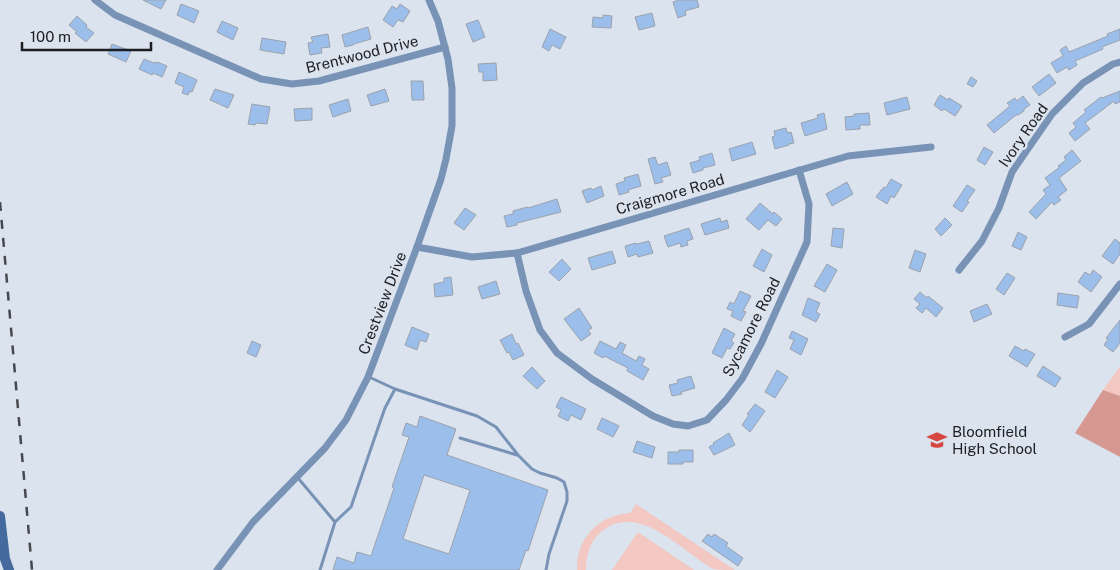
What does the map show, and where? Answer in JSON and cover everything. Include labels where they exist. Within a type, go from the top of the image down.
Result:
[{"type":"main road","points":[[0,516],[5,559],[9,570]]},
{"type":"street","name":"Brentwood Drive","points":[[95,0],[115,15],[261,79],[276,82],[292,84],[319,81],[445,47]]},
{"type":"street","name":"Crestview Drive","points":[[217,570],[253,522],[325,448],[350,413],[368,377],[417,247],[441,179],[450,140],[452,109],[452,88],[448,59],[438,21],[429,0]]},
{"type":"street","name":"Ivory Road","points":[[959,270],[982,240],[999,208],[1012,172],[1052,114],[1083,83],[1113,64],[1120,62]]},
{"type":"street","name":"Craigmore Road","points":[[417,247],[472,257],[517,253],[848,156],[931,147]]},
{"type":"street","name":"Sycamore Road","points":[[517,253],[526,291],[540,330],[557,352],[592,379],[653,416],[673,424],[688,426],[707,420],[742,379],[761,344],[807,242],[809,204],[799,170]]},
{"type":"street","points":[[1065,337],[1089,324],[1120,284]]},
{"type":"lane","points":[[368,377],[395,389],[477,416],[496,427],[518,455],[532,469],[564,482],[567,488],[567,501],[549,554],[546,570]]},
{"type":"lane","points":[[320,570],[335,522],[351,507],[378,425],[395,389]]},
{"type":"lane","points":[[460,438],[518,455]]},
{"type":"lane","points":[[297,478],[335,522]]},
{"type":"shaded area","points":[[1120,366],[1120,396],[1103,390]]},
{"type":"shaded area","points":[[1103,390],[1120,396],[1120,457],[1075,433]]},
{"type":"shaded area","points":[[636,504],[735,570],[713,569],[659,532],[645,525],[630,522],[615,524],[601,532],[589,549],[586,570],[577,570],[580,548],[591,531],[608,518],[630,513]]},
{"type":"shaded area","points":[[638,532],[694,570],[612,570]]},
{"type":"building","points":[[143,0],[166,0],[161,9]]},
{"type":"building","points":[[697,0],[699,7],[685,11],[686,15],[678,18],[673,2]]},
{"type":"building","points":[[181,4],[199,11],[194,23],[177,15]]},
{"type":"building","points":[[400,4],[410,11],[403,22],[398,20],[393,27],[383,20],[392,6],[397,9]]},
{"type":"building","points":[[652,13],[655,26],[639,30],[635,17]]},
{"type":"building","points":[[603,15],[612,16],[611,28],[592,27],[593,17],[603,18]]},
{"type":"building","points":[[77,16],[94,33],[86,42],[69,25]]},
{"type":"building","points":[[478,20],[485,37],[473,42],[466,24]]},
{"type":"building","points":[[222,21],[238,28],[233,40],[217,32]]},
{"type":"building","points":[[368,27],[371,39],[345,47],[342,35]]},
{"type":"building","points":[[550,29],[566,37],[560,49],[552,45],[549,51],[542,47]]},
{"type":"building","points":[[1120,29],[1120,40],[1075,61],[1077,65],[1069,70],[1067,67],[1057,73],[1051,63],[1063,56],[1060,50],[1066,46],[1069,52]]},
{"type":"building","points":[[328,34],[330,47],[321,48],[322,53],[310,55],[308,43],[313,42],[311,37]]},
{"type":"building","points":[[262,38],[286,42],[284,54],[260,50]]},
{"type":"building","points":[[112,44],[131,51],[126,62],[108,54]]},
{"type":"building","points":[[144,59],[167,66],[162,77],[139,69]]},
{"type":"building","points":[[496,63],[497,80],[483,81],[483,72],[479,72],[478,64]]},
{"type":"building","points":[[179,72],[197,80],[192,92],[190,91],[188,95],[182,93],[184,87],[175,83]]},
{"type":"building","points":[[1049,74],[1056,83],[1039,96],[1032,87]]},
{"type":"building","points":[[971,77],[977,81],[973,87],[967,84]]},
{"type":"building","points":[[411,81],[423,81],[424,100],[412,100]]},
{"type":"building","points":[[215,89],[234,95],[228,108],[210,100]]},
{"type":"building","points":[[385,89],[389,101],[371,106],[367,95]]},
{"type":"building","points":[[1120,91],[1120,102],[1115,104],[1114,101],[1085,123],[1090,129],[1075,141],[1069,133],[1076,127],[1073,123],[1086,112],[1084,110],[1101,97]]},
{"type":"building","points":[[940,95],[962,106],[955,116],[944,109],[942,111],[934,105]]},
{"type":"building","points":[[1023,96],[1030,105],[994,133],[987,125],[1010,106],[1007,103],[1015,98],[1017,101]]},
{"type":"building","points":[[907,97],[910,109],[887,115],[884,103]]},
{"type":"building","points":[[348,99],[351,111],[333,117],[329,105]]},
{"type":"building","points":[[252,104],[270,107],[267,124],[248,124]]},
{"type":"building","points":[[312,108],[312,120],[295,121],[294,109]]},
{"type":"building","points":[[824,113],[827,129],[805,136],[801,123],[818,118],[817,115]]},
{"type":"building","points":[[869,113],[870,125],[860,125],[860,129],[846,130],[845,117]]},
{"type":"building","points":[[786,128],[787,133],[791,132],[794,143],[775,149],[772,137],[775,136],[774,131]]},
{"type":"building","points":[[752,142],[756,154],[732,161],[729,149]]},
{"type":"building","points":[[984,147],[993,152],[985,165],[977,160]]},
{"type":"building","points":[[1072,150],[1081,161],[1059,178],[1067,190],[1058,197],[1061,200],[1054,205],[1052,202],[1036,219],[1029,212],[1046,194],[1043,190],[1050,185],[1045,178],[1060,167],[1058,166],[1066,160],[1064,157]]},
{"type":"building","points":[[712,153],[715,165],[693,173],[690,163],[700,160],[699,157]]},
{"type":"building","points":[[655,157],[658,165],[667,162],[671,175],[661,178],[663,182],[655,184],[648,159]]},
{"type":"building","points":[[638,174],[641,186],[619,195],[616,184],[625,181],[624,178]]},
{"type":"building","points":[[891,179],[902,185],[894,198],[891,196],[887,204],[876,197],[884,187],[886,188]]},
{"type":"building","points":[[847,182],[853,194],[832,206],[826,194]]},
{"type":"building","points":[[967,185],[975,190],[962,212],[953,206]]},
{"type":"building","points":[[601,186],[604,196],[587,203],[582,191],[591,188],[592,190]]},
{"type":"building","points":[[557,199],[561,212],[507,227],[504,216],[513,214],[513,211]]},
{"type":"building","points":[[760,203],[782,219],[776,226],[768,220],[759,230],[746,219]]},
{"type":"building","points":[[465,208],[476,215],[464,230],[454,223]]},
{"type":"building","points":[[720,218],[721,222],[727,220],[729,228],[705,235],[701,224]]},
{"type":"building","points":[[945,218],[952,225],[941,236],[935,229]]},
{"type":"building","points":[[689,228],[693,239],[687,241],[688,245],[681,247],[680,243],[668,247],[664,236]]},
{"type":"building","points":[[833,228],[844,229],[842,248],[831,246]]},
{"type":"building","points":[[1018,232],[1027,237],[1021,250],[1012,246]]},
{"type":"building","points":[[1115,239],[1120,243],[1120,254],[1113,264],[1102,256]]},
{"type":"building","points":[[649,241],[653,253],[638,257],[637,254],[628,257],[625,246]]},
{"type":"building","points":[[762,249],[772,255],[764,272],[753,266]]},
{"type":"building","points":[[915,250],[926,254],[920,272],[909,268]]},
{"type":"building","points":[[612,251],[616,263],[592,270],[588,258]]},
{"type":"building","points":[[562,259],[571,269],[559,281],[549,272]]},
{"type":"building","points":[[827,264],[837,270],[825,292],[814,286]]},
{"type":"building","points":[[1093,270],[1102,277],[1091,292],[1078,282],[1085,272],[1090,275]]},
{"type":"building","points":[[1007,273],[1015,278],[1004,295],[996,289]]},
{"type":"building","points":[[451,277],[453,295],[435,297],[434,284],[444,282],[444,278]]},
{"type":"building","points":[[496,281],[500,294],[482,299],[478,287]]},
{"type":"building","points":[[740,291],[751,296],[743,311],[746,312],[741,321],[731,316],[733,311],[727,309],[730,302],[734,304]]},
{"type":"building","points":[[920,292],[943,308],[936,317],[926,308],[922,313],[916,308],[920,304],[914,299]]},
{"type":"building","points":[[1058,293],[1079,296],[1077,308],[1057,305]]},
{"type":"building","points":[[808,298],[820,303],[816,312],[820,314],[816,322],[802,315]]},
{"type":"building","points":[[987,304],[992,314],[974,322],[970,311]]},
{"type":"building","points":[[579,308],[592,328],[588,330],[591,334],[581,341],[564,319]]},
{"type":"building","points":[[1120,320],[1120,343],[1113,352],[1104,345],[1108,339],[1106,338]]},
{"type":"building","points":[[412,327],[429,334],[426,342],[420,340],[417,350],[405,345]]},
{"type":"building","points":[[724,328],[735,334],[731,341],[734,343],[730,349],[727,348],[722,358],[712,353]]},
{"type":"building","points":[[792,331],[808,339],[801,355],[790,349],[794,340],[789,338]]},
{"type":"building","points":[[512,334],[524,355],[513,360],[500,340]]},
{"type":"building","points":[[252,341],[261,345],[256,357],[247,353]]},
{"type":"building","points":[[600,341],[616,349],[620,342],[626,345],[622,353],[636,361],[639,356],[645,359],[642,365],[649,369],[643,380],[627,371],[628,368],[594,353]]},
{"type":"building","points":[[1015,346],[1035,354],[1027,367],[1009,356]]},
{"type":"building","points":[[1043,366],[1061,378],[1055,387],[1037,376]]},
{"type":"building","points":[[532,367],[545,381],[537,389],[523,376]]},
{"type":"building","points":[[777,370],[788,377],[775,398],[765,392]]},
{"type":"building","points":[[691,376],[695,388],[672,396],[669,385],[678,383],[677,380]]},
{"type":"building","points":[[561,397],[586,409],[581,420],[571,415],[568,421],[558,416],[561,410],[556,407]]},
{"type":"building","points":[[755,404],[765,411],[750,432],[742,425],[749,415],[747,414]]},
{"type":"building","points":[[420,416],[456,429],[447,455],[548,490],[528,551],[526,550],[519,570],[333,570],[337,557],[354,563],[357,552],[371,556],[409,437],[402,435],[406,423],[417,427]],"holes":[[[424,475],[470,490],[449,554],[403,539]]]},
{"type":"building","points":[[602,418],[619,426],[613,437],[597,429]]},
{"type":"building","points":[[729,433],[735,445],[714,455],[709,447]]},
{"type":"building","points":[[637,441],[655,447],[652,458],[633,452]]},
{"type":"building","points":[[679,450],[693,450],[693,462],[668,464],[668,452],[679,452]]},
{"type":"building","points":[[708,534],[712,537],[714,534],[728,543],[726,546],[743,558],[738,566],[702,541]]},
{"type":"railway","points":[[0,202],[32,570]]},
{"type":"place","name":"Bloomfield High School","points":[[937,440]]}]
